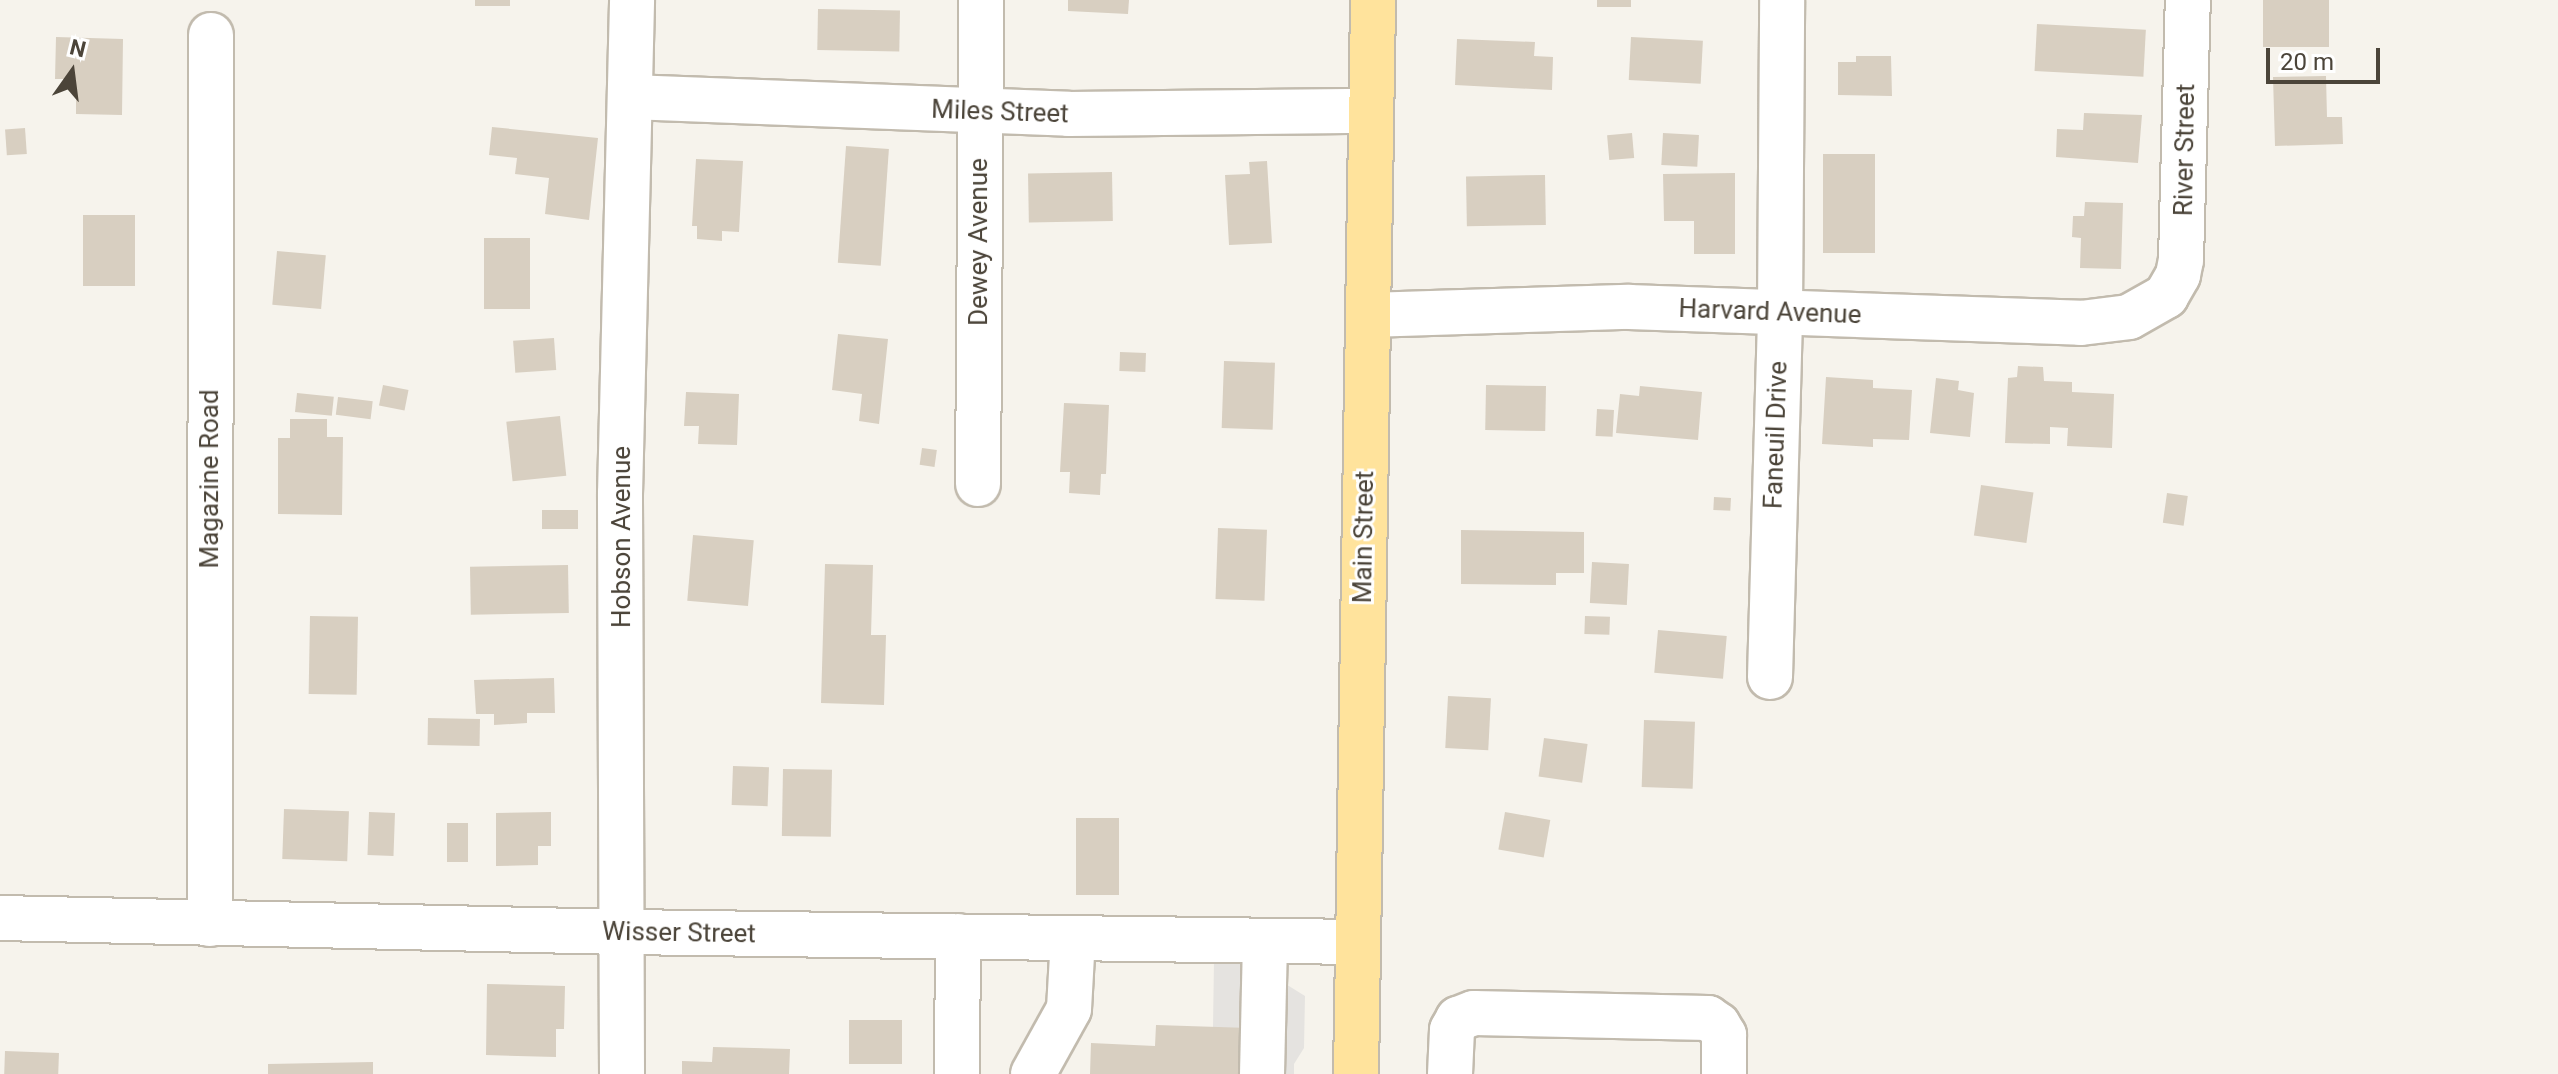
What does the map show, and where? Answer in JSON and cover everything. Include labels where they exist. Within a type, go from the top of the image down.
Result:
[{"type":"main road","name":"Main Street","points":[[1356,1074],[1373,0]]},
{"type":"street","name":"Hobson Avenue","points":[[622,1074],[624,932],[620,494],[632,0]]},
{"type":"street","name":"Dewey Avenue","points":[[978,484],[981,0]]},
{"type":"street","name":"Faneuil Drive","points":[[1770,677],[1780,312],[1782,0]]},
{"type":"street","name":"River Street","points":[[2166,296],[2178,275],[2183,244],[2188,0]]},
{"type":"street","name":"Magazine Road","points":[[210,924],[211,35]]},
{"type":"street","name":"Miles Street","points":[[630,97],[979,113],[1371,111]]},
{"type":"street","name":"Harvard Avenue","points":[[1368,315],[1629,307],[2081,323],[2129,317],[2166,296]]},
{"type":"street","name":"Wisser Street","points":[[0,918],[624,932],[1358,942]]},
{"type":"street","points":[[957,1074],[958,936]]},
{"type":"street","points":[[1033,1074],[1069,1009],[1073,938]]},
{"type":"street","points":[[1262,1074],[1265,942]]},
{"type":"street","points":[[1450,1074],[1452,1030],[1458,1019],[1474,1013],[1708,1018],[1718,1025],[1724,1035],[1724,1074]]},
{"type":"shaded area","points":[[1214,961],[1252,963],[1305,996],[1304,1048],[1294,1064],[1294,1074],[1247,1074],[1213,1027]]},
{"type":"building","points":[[475,0],[510,0],[510,6],[475,6]]},
{"type":"building","points":[[1068,0],[1129,0],[1128,14],[1068,11]]},
{"type":"building","points":[[1597,0],[1631,0],[1631,7],[1597,7]]},
{"type":"building","points":[[2263,0],[2329,0],[2329,47],[2263,47]]},
{"type":"building","points":[[818,9],[900,10],[899,51],[817,50]]},
{"type":"building","points":[[2037,24],[2146,30],[2143,77],[2035,71]]},
{"type":"building","points":[[56,37],[123,39],[122,115],[76,114],[76,79],[55,79]]},
{"type":"building","points":[[1631,37],[1703,41],[1701,84],[1629,80]]},
{"type":"building","points":[[1457,39],[1535,42],[1534,56],[1553,57],[1552,90],[1455,85]]},
{"type":"building","points":[[1856,56],[1891,56],[1892,96],[1838,95],[1838,62],[1856,62]]},
{"type":"building","points":[[2326,76],[2327,117],[2342,117],[2343,144],[2275,146],[2273,77]]},
{"type":"building","points":[[2084,113],[2142,115],[2138,163],[2056,157],[2057,129],[2083,130]]},
{"type":"building","points":[[492,127],[598,138],[589,220],[545,214],[549,178],[515,174],[517,158],[489,155]]},
{"type":"building","points":[[25,128],[27,154],[7,155],[5,129]]},
{"type":"building","points":[[1632,133],[1634,158],[1609,160],[1607,135]]},
{"type":"building","points":[[1663,133],[1699,135],[1697,167],[1661,165]]},
{"type":"building","points":[[846,146],[889,149],[881,266],[838,263]]},
{"type":"building","points":[[1823,154],[1875,154],[1875,253],[1823,253]]},
{"type":"building","points":[[696,159],[743,161],[739,232],[722,231],[722,241],[697,239],[697,226],[692,226]]},
{"type":"building","points":[[1267,161],[1272,243],[1229,245],[1225,175],[1250,174],[1249,162]]},
{"type":"building","points":[[1112,172],[1113,221],[1029,222],[1028,173]]},
{"type":"building","points":[[1735,173],[1735,254],[1694,254],[1694,221],[1664,221],[1663,174]]},
{"type":"building","points":[[1545,175],[1546,225],[1467,226],[1466,176]]},
{"type":"building","points":[[2085,202],[2123,203],[2121,269],[2080,268],[2081,238],[2072,237],[2073,216],[2084,216]]},
{"type":"building","points":[[83,215],[135,215],[135,286],[83,286]]},
{"type":"building","points":[[484,238],[530,238],[530,309],[484,309]]},
{"type":"building","points":[[277,251],[326,255],[321,309],[272,305]]},
{"type":"building","points":[[838,334],[888,339],[879,424],[859,421],[862,394],[832,390]]},
{"type":"building","points":[[554,338],[556,370],[515,373],[513,341]]},
{"type":"building","points":[[1120,352],[1146,353],[1145,372],[1119,371]]},
{"type":"building","points":[[1224,361],[1275,363],[1273,430],[1222,428]]},
{"type":"building","points":[[2018,366],[2043,367],[2044,381],[2072,382],[2072,392],[2114,394],[2112,448],[2067,446],[2068,428],[2050,427],[2050,444],[2005,443],[2008,378],[2017,377]]},
{"type":"building","points":[[1826,377],[1873,380],[1873,388],[1912,390],[1909,440],[1873,439],[1873,447],[1822,444]]},
{"type":"building","points":[[1936,378],[1959,381],[1958,390],[1974,393],[1970,437],[1930,433]]},
{"type":"building","points":[[383,385],[409,390],[405,411],[379,406]]},
{"type":"building","points":[[1486,385],[1546,386],[1545,431],[1485,430]]},
{"type":"building","points":[[1640,386],[1702,392],[1698,440],[1616,433],[1620,394],[1639,396]]},
{"type":"building","points":[[686,392],[739,394],[737,445],[698,444],[699,426],[684,426]]},
{"type":"building","points":[[297,393],[334,397],[332,416],[295,412]]},
{"type":"building","points":[[338,397],[373,401],[371,419],[336,415]]},
{"type":"building","points":[[1064,403],[1109,405],[1106,474],[1101,474],[1100,495],[1069,493],[1070,472],[1060,472]]},
{"type":"building","points":[[1597,409],[1614,410],[1613,437],[1596,436]]},
{"type":"building","points":[[560,416],[566,476],[513,481],[506,422]]},
{"type":"building","points":[[290,419],[327,419],[327,437],[343,437],[342,515],[278,514],[278,438],[290,438]]},
{"type":"building","points":[[922,448],[937,450],[934,467],[920,465]]},
{"type":"building","points":[[1981,485],[2033,492],[2026,543],[1974,536]]},
{"type":"building","points":[[2167,493],[2188,496],[2184,526],[2163,523]]},
{"type":"building","points":[[1714,497],[1731,498],[1730,511],[1713,510]]},
{"type":"building","points":[[542,510],[578,510],[578,529],[542,529]]},
{"type":"building","points":[[1218,528],[1267,530],[1264,601],[1216,599]]},
{"type":"building","points":[[1461,530],[1584,532],[1584,573],[1556,573],[1556,585],[1461,584]]},
{"type":"building","points":[[693,535],[754,540],[748,606],[687,601]]},
{"type":"building","points":[[1592,562],[1629,564],[1627,605],[1590,603]]},
{"type":"building","points":[[825,564],[873,565],[871,635],[886,635],[884,705],[821,703]]},
{"type":"building","points":[[568,565],[569,613],[471,615],[470,567]]},
{"type":"building","points":[[310,616],[358,617],[357,695],[309,694]]},
{"type":"building","points":[[1585,616],[1610,617],[1609,635],[1584,634]]},
{"type":"building","points":[[1658,630],[1727,636],[1723,679],[1654,673]]},
{"type":"building","points":[[554,678],[555,713],[527,713],[527,723],[494,725],[494,714],[476,714],[474,680]]},
{"type":"building","points":[[1448,696],[1491,698],[1488,750],[1445,748]]},
{"type":"building","points":[[428,718],[480,719],[480,746],[428,745]]},
{"type":"building","points":[[1644,720],[1695,722],[1693,789],[1642,787]]},
{"type":"building","points":[[1544,738],[1588,744],[1582,783],[1539,777]]},
{"type":"building","points":[[733,766],[769,767],[768,806],[732,805]]},
{"type":"building","points":[[783,769],[832,770],[831,837],[782,836]]},
{"type":"building","points":[[284,809],[349,811],[347,861],[282,859]]},
{"type":"building","points":[[369,812],[395,813],[393,856],[367,855]]},
{"type":"building","points":[[551,812],[551,846],[538,846],[538,865],[496,866],[496,813]]},
{"type":"building","points":[[1505,812],[1550,820],[1544,857],[1498,849]]},
{"type":"building","points":[[1076,818],[1119,818],[1119,895],[1076,895]]},
{"type":"building","points":[[447,823],[468,823],[468,862],[447,862]]},
{"type":"building","points":[[487,984],[565,986],[564,1029],[556,1029],[556,1057],[486,1055]]},
{"type":"building","points":[[849,1020],[902,1020],[902,1064],[849,1064]]},
{"type":"building","points":[[1156,1025],[1249,1028],[1247,1074],[1090,1074],[1091,1043],[1155,1046]]},
{"type":"building","points":[[713,1047],[790,1049],[789,1074],[682,1074],[682,1061],[712,1062]]},
{"type":"building","points":[[5,1051],[59,1053],[58,1074],[4,1074]]},
{"type":"building","points":[[373,1062],[373,1074],[268,1074],[268,1064]]}]
